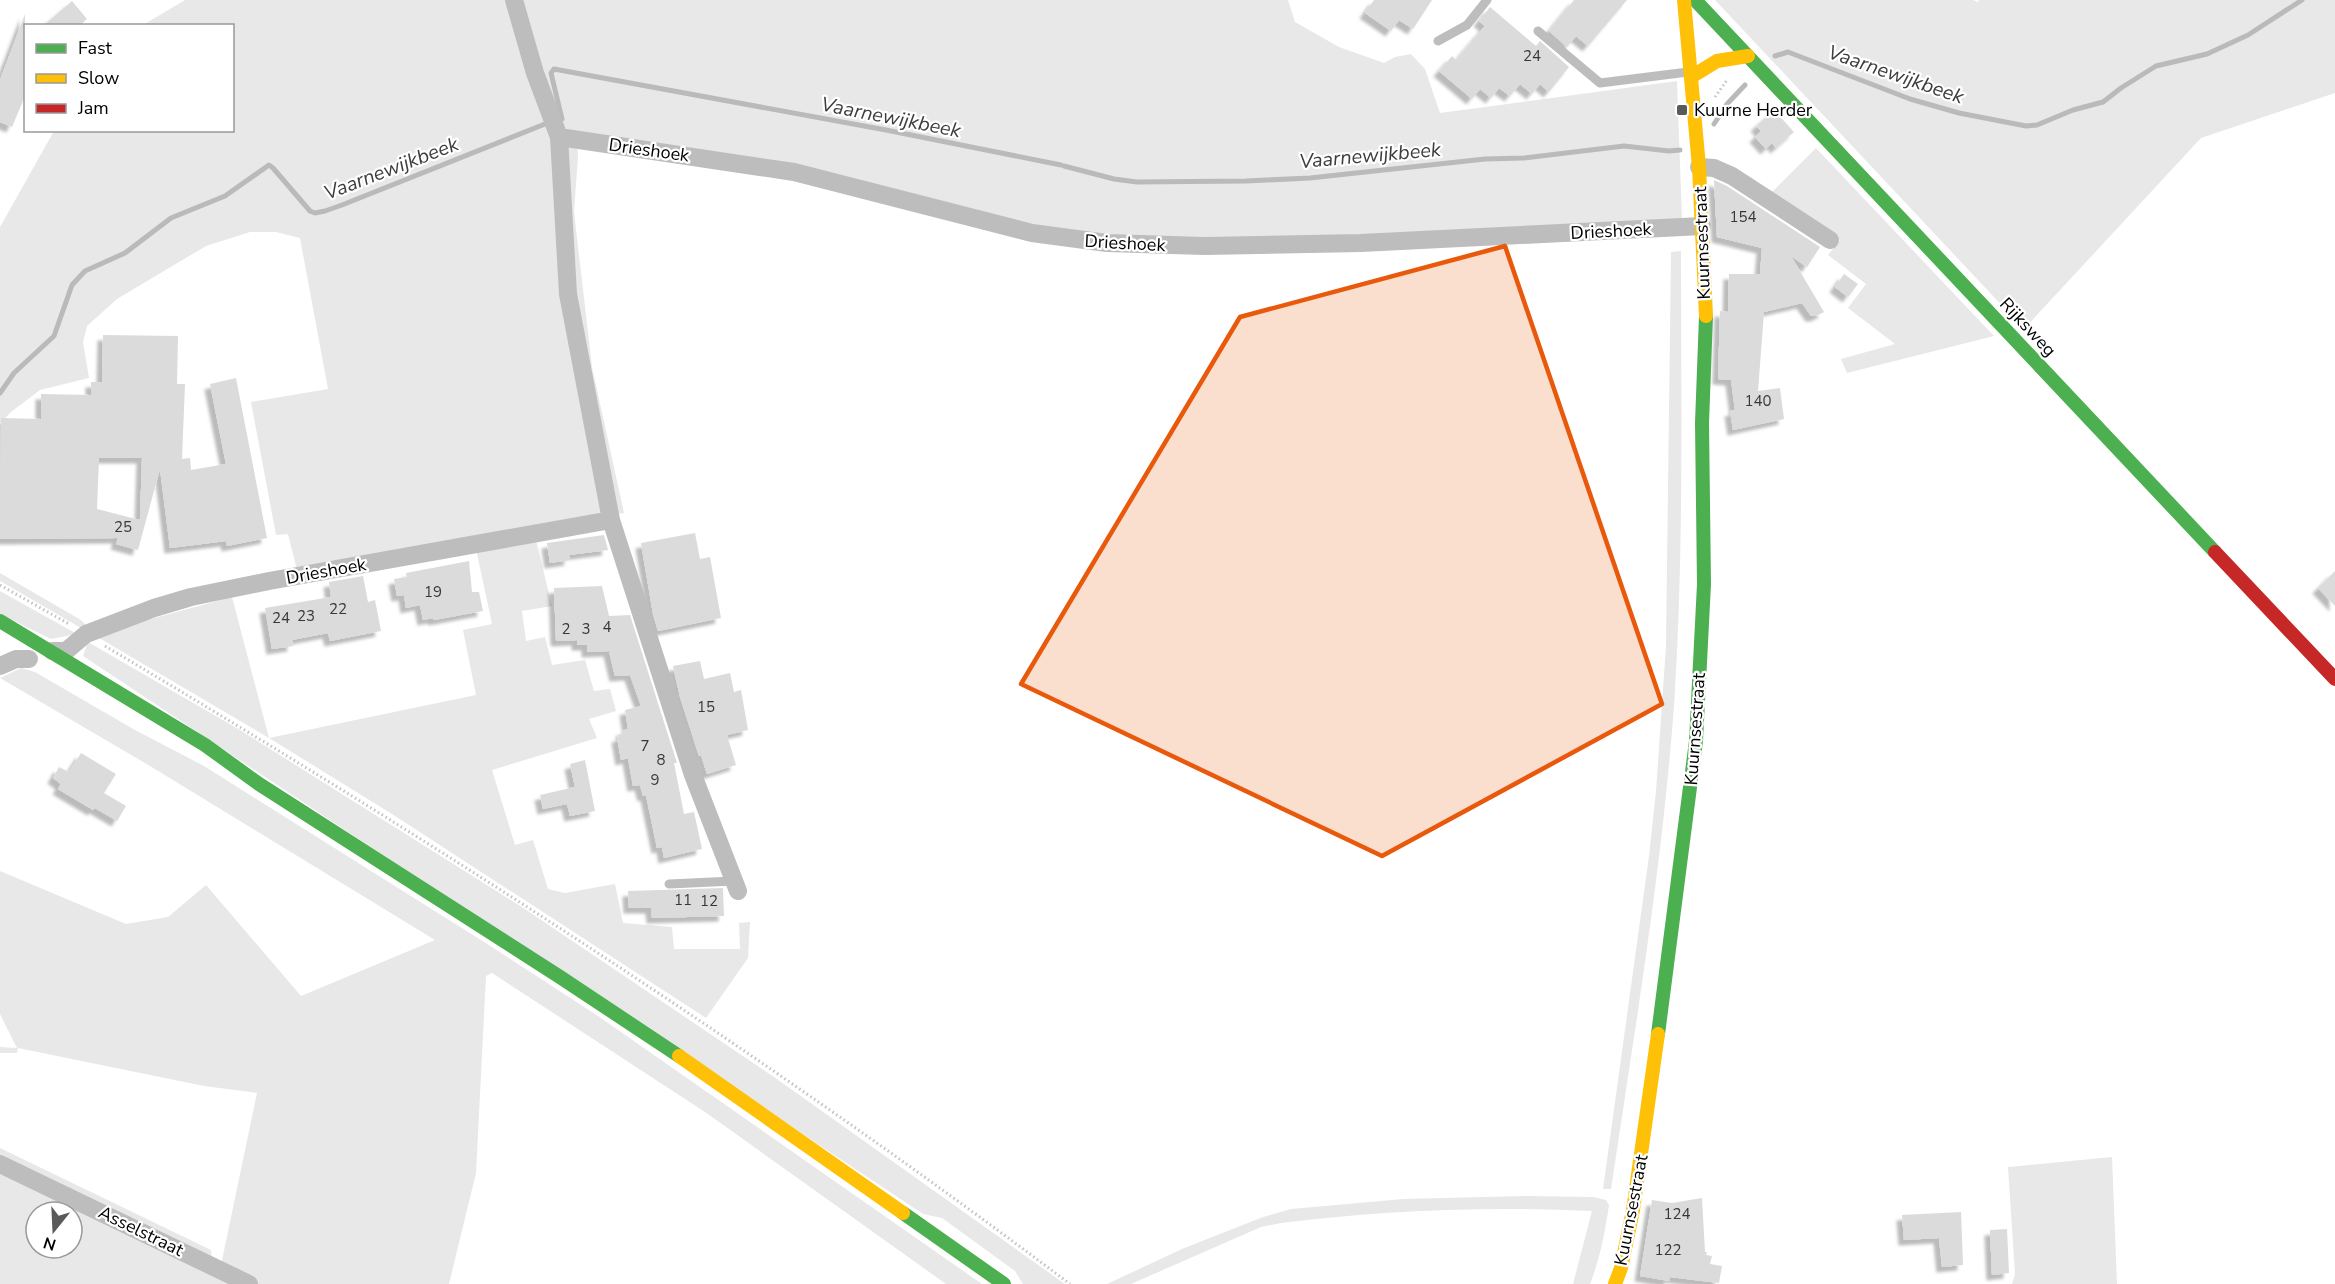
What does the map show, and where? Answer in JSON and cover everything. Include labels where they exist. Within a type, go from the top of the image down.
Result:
[{"type":"main road","name":"Kuurnsestraat","points":[[1615,1284],[1621,1268],[1633,1210],[1644,1137],[1696,741],[1704,584],[1702,423],[1706,325],[1699,167],[1684,0]]},
{"type":"main road","name":"Rijksweg","points":[[1695,0],[2335,679]]},
{"type":"main road","points":[[1691,75],[1716,61],[1728,57],[1748,56]]},
{"type":"main road","points":[[0,621],[205,745],[259,784],[402,873],[668,1049],[860,1181],[1004,1284]]},
{"type":"main road","points":[[10,648],[34,662]]},
{"type":"main road","points":[[165,737],[259,784]]},
{"type":"street","points":[[514,0],[535,73],[559,137],[567,294],[611,520],[693,775],[736,886]]},
{"type":"street","name":"Drieshoek","points":[[559,137],[794,171],[1032,233],[1107,243],[1204,246],[1361,243],[1702,226]]},
{"type":"street","name":"Kuurnsestraat","points":[[1699,167],[1714,168],[1732,176],[1830,240]]},
{"type":"street","name":"Drieshoek","points":[[52,651],[66,651],[86,634],[154,608],[191,597],[611,520]]},
{"type":"street","points":[[0,666],[16,659],[34,662]]},
{"type":"street","name":"Asselstraat","points":[[0,1164],[249,1284]]},
{"type":"lane","points":[[1438,41],[1467,25],[1487,0]]},
{"type":"lane","points":[[1538,31],[1600,83],[1691,75]]},
{"type":"lane","points":[[34,662],[52,651]]},
{"type":"lane","points":[[669,884],[736,886]]},
{"type":"path","points":[[0,585],[307,766],[544,918],[841,1118],[1070,1284]]},
{"type":"highlighted area","points":[[1505,246],[1662,704],[1382,856],[1021,684],[1240,317]]},
{"type":"shaded area","points":[[185,0],[1288,0],[1295,22],[1339,47],[1384,63],[1395,57],[1411,54],[1425,69],[1440,113],[1677,81],[1682,219],[1338,237],[1105,237],[1057,230],[576,134],[578,156],[574,212],[592,367],[624,513],[579,519],[297,570],[288,534],[276,535],[251,402],[328,389],[300,238],[276,232],[250,232],[206,246],[117,299],[87,326],[83,342],[89,378],[40,390],[0,423],[0,227],[53,132],[234,132],[234,24],[145,24]]},
{"type":"shaded area","points":[[1715,0],[1973,0],[1978,2],[1979,0],[2335,0],[2335,93],[2201,138],[2024,329]]},
{"type":"shaded area","points":[[1816,148],[1994,336],[1847,373],[1841,359],[1895,344],[1848,308],[1866,284],[1828,255],[1840,240],[1772,192]]},
{"type":"shaded area","points":[[1681,251],[1681,536],[1677,649],[1669,767],[1655,888],[1611,1189],[1603,1189],[1656,791],[1666,646],[1671,252]]},
{"type":"shaded area","points":[[536,540],[552,606],[522,611],[526,641],[545,637],[552,665],[585,660],[594,691],[610,689],[616,711],[589,719],[597,738],[492,770],[515,845],[533,840],[548,889],[565,893],[615,884],[623,923],[672,927],[674,949],[740,949],[739,923],[750,922],[748,958],[706,1018],[392,814],[269,738],[476,695],[463,630],[492,624],[476,549]]},
{"type":"shaded area","points":[[0,573],[86,625],[81,628],[0,581]]},
{"type":"shaded area","points":[[0,591],[77,634],[51,639],[0,614]]},
{"type":"shaded area","points":[[232,597],[269,738],[99,638],[125,626]]},
{"type":"shaded area","points":[[88,642],[240,730],[525,909],[774,1077],[1065,1284],[1023,1284],[1015,1271],[942,1218],[923,1214],[83,656]]},
{"type":"shaded area","points":[[21,668],[35,672],[135,730],[204,766],[481,940],[598,1016],[982,1284],[946,1284],[705,1112],[492,973],[486,976],[476,1173],[449,1284],[258,1284],[221,1265],[257,1093],[204,1086],[18,1048],[17,1053],[0,1053],[0,1047],[17,1048],[0,1014],[0,871],[126,924],[168,917],[206,885],[301,996],[435,940],[150,766],[0,678]]},
{"type":"shaded area","points":[[0,1148],[211,1250],[212,1262],[0,1159]]},
{"type":"shaded area","points":[[2112,1157],[2117,1284],[2012,1284],[2015,1274],[2008,1167]]},
{"type":"shaded area","points":[[0,1172],[58,1200],[24,1200],[24,1260],[84,1260],[84,1212],[234,1284],[0,1284]]},
{"type":"shaded area","points":[[1593,1197],[1606,1200],[1609,1205],[1604,1235],[1590,1284],[1573,1284],[1592,1211],[1514,1209],[1397,1212],[1281,1223],[1261,1227],[1131,1284],[1107,1284],[1182,1249],[1263,1217],[1291,1209],[1403,1199]]},
{"type":"building","points":[[1374,0],[1432,0],[1413,29],[1399,20],[1391,31],[1365,13]]},
{"type":"building","points":[[1574,0],[1627,0],[1588,46],[1576,36],[1567,47],[1549,31]]},
{"type":"building","points":[[72,1],[87,19],[81,24],[45,24]]},
{"type":"building","points":[[1490,7],[1536,46],[1540,41],[1569,67],[1549,92],[1540,84],[1532,94],[1520,84],[1510,96],[1499,88],[1491,98],[1480,89],[1472,99],[1439,71],[1452,56],[1456,60],[1485,26],[1479,21]]},
{"type":"building","points":[[25,14],[24,98],[12,127],[0,122],[0,80]]},
{"type":"building","points":[[1774,110],[1794,132],[1776,148],[1772,143],[1766,149],[1755,137],[1761,131],[1756,126]]},
{"type":"building","points":[[1714,180],[1727,186],[1820,247],[1807,267],[1791,256],[1824,312],[1811,316],[1802,303],[1764,312],[1758,391],[1780,388],[1784,419],[1733,430],[1730,411],[1735,410],[1731,380],[1718,379],[1720,311],[1728,312],[1729,274],[1760,274],[1762,248],[1717,237]]},
{"type":"building","points":[[1844,274],[1858,284],[1848,297],[1835,287]]},
{"type":"building","points":[[103,335],[178,336],[177,384],[185,384],[182,459],[190,458],[191,470],[226,464],[210,384],[236,378],[267,538],[227,546],[226,541],[170,548],[160,469],[138,550],[116,544],[118,538],[0,539],[1,418],[41,419],[41,394],[91,395],[91,382],[102,382]],"holes":[[[99,458],[142,458],[140,520],[97,509]]]},
{"type":"building","points":[[695,533],[700,559],[710,557],[721,618],[658,631],[641,543]]},
{"type":"building","points":[[604,535],[608,550],[569,555],[570,560],[550,563],[547,543]]},
{"type":"building","points":[[469,561],[472,592],[479,592],[483,611],[423,620],[420,605],[406,608],[404,595],[397,596],[394,579],[407,577],[406,573]]},
{"type":"building","points":[[2335,571],[2335,606],[2318,588]]},
{"type":"building","points":[[363,576],[368,602],[375,600],[381,631],[330,641],[328,633],[292,640],[293,646],[272,649],[265,608],[331,597],[329,582]]},
{"type":"building","points":[[602,586],[609,616],[630,615],[677,763],[674,763],[684,814],[694,812],[702,849],[664,858],[662,847],[657,848],[646,795],[643,796],[640,785],[633,786],[628,758],[621,760],[617,737],[622,736],[621,731],[628,729],[625,710],[641,706],[630,675],[615,676],[609,651],[587,652],[587,645],[577,645],[577,640],[556,640],[554,588]]},
{"type":"building","points":[[700,661],[704,679],[730,673],[734,692],[741,690],[748,730],[727,735],[736,765],[707,774],[680,697],[673,666]]},
{"type":"building","points":[[81,753],[116,774],[104,793],[126,806],[117,821],[58,789],[61,784],[53,778],[59,767],[69,772]]},
{"type":"building","points":[[585,760],[595,811],[570,816],[567,804],[543,809],[540,795],[575,787],[570,764]]},
{"type":"building","points":[[723,888],[724,916],[652,918],[651,908],[629,908],[628,891]]},
{"type":"building","points":[[1702,1198],[1705,1252],[1707,1252],[1706,1255],[1712,1256],[1710,1264],[1722,1266],[1719,1283],[1670,1277],[1669,1281],[1640,1276],[1652,1200],[1672,1203]]},
{"type":"building","points":[[1961,1212],[1963,1265],[1942,1267],[1939,1238],[1904,1240],[1902,1215]]},
{"type":"building","points":[[2007,1229],[2009,1273],[1992,1275],[1990,1230]]},
{"type":"waterway","name":"Vaarnewijkbeek","points":[[1775,56],[1788,52],[1910,99],[1959,113],[2026,126],[2037,125],[2073,110],[2103,102],[2156,66],[2207,54],[2248,35],[2302,0]]},
{"type":"waterway","name":"Vaarnewijkbeek","points":[[562,119],[551,73],[554,69],[886,130],[1061,165]]},
{"type":"waterway","name":"Vaarnewijkbeek","points":[[1714,124],[1727,104],[1745,85]]},
{"type":"waterway","name":"Vaarnewijkbeek","points":[[0,393],[14,373],[54,336],[72,285],[85,271],[125,253],[171,218],[225,196],[269,165],[310,211],[315,213],[342,205],[545,124]]},
{"type":"waterway","name":"Vaarnewijkbeek","points":[[1064,166],[1114,179],[1137,182],[1246,181],[1310,178],[1624,146],[1680,150]]},
{"type":"traffic: fast","points":[[1695,0],[2215,552]]},
{"type":"traffic: fast","points":[[1658,1034],[1696,741],[1704,584],[1702,423],[1706,316]]},
{"type":"traffic: fast","points":[[0,621],[205,745],[259,784],[679,1056]]},
{"type":"traffic: fast","points":[[903,1213],[1004,1284]]},
{"type":"traffic: slow","points":[[1684,0],[1699,167],[1706,316]]},
{"type":"traffic: slow","points":[[1691,77],[1717,61],[1748,56]]},
{"type":"traffic: slow","points":[[1615,1284],[1621,1268],[1633,1210],[1658,1034]]},
{"type":"traffic: slow","points":[[679,1056],[903,1213]]},
{"type":"traffic: jam","points":[[2215,552],[2335,679]]},
{"type":"place","name":"Kuurne Herder","points":[[1682,110]]}]
